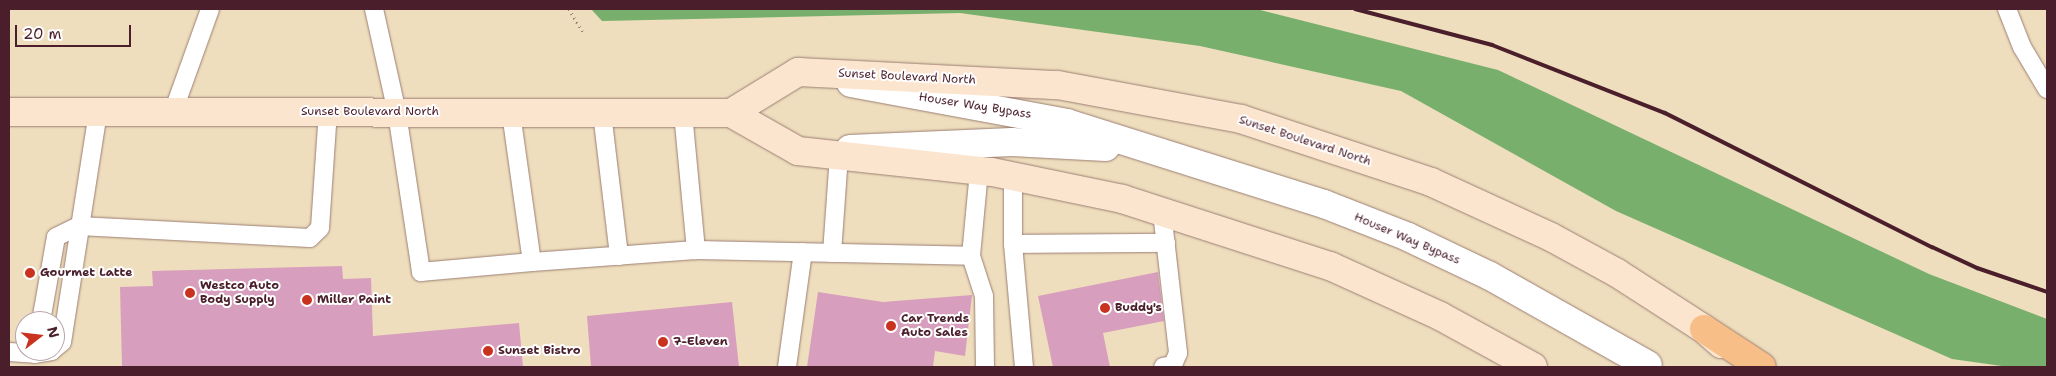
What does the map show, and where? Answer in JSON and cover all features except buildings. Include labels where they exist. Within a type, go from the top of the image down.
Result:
[{"type":"highway","points":[[1704,329],[1762,367]]},
{"type":"main road","name":"Sunset Boulevard North","points":[[798,72],[1058,86],[1242,119],[1431,182],[1551,237],[1617,273],[1704,329],[1749,367]]},
{"type":"main road","points":[[731,113],[798,72]]},
{"type":"main road","name":"Sunset Boulevard North","points":[[9,112],[731,113],[798,151],[979,171],[1122,199],[1330,266],[1440,316],[1532,367]]},
{"type":"street","name":"Houser Way Bypass","points":[[798,72],[957,105],[1067,123],[1150,151],[1247,178],[1408,238],[1571,318],[1648,365]]},
{"type":"street","name":"Houser Way Bypass","points":[[798,151],[1012,142],[1150,151]]},
{"type":"lane","points":[[173,112],[210,9]]},
{"type":"lane","points":[[374,9],[397,112],[421,272],[696,250],[971,256]]},
{"type":"lane","points":[[2007,9],[2022,47],[2047,88]]},
{"type":"lane","points":[[65,322],[98,112]]},
{"type":"lane","points":[[43,311],[56,237],[79,226],[310,238],[320,228],[328,112]]},
{"type":"lane","points":[[511,112],[532,262]]},
{"type":"lane","points":[[602,113],[619,256]]},
{"type":"lane","points":[[683,113],[696,250]]},
{"type":"lane","points":[[832,253],[839,156]]},
{"type":"lane","points":[[979,171],[971,256],[984,296],[985,367]]},
{"type":"lane","points":[[1013,177],[1013,244],[1024,367]]},
{"type":"lane","points":[[1162,212],[1178,353],[1173,365],[1163,367]]},
{"type":"lane","points":[[1013,244],[1166,244]]},
{"type":"lane","points":[[788,367],[803,252]]},
{"type":"path","points":[[569,9],[584,34]]},
{"type":"green space","points":[[591,9],[1256,9],[1498,70],[1929,274],[2047,319],[2047,367],[2009,367],[1952,359],[1616,211],[1401,91],[1200,46],[960,13],[602,21]]},
{"type":"railway","points":[[1355,9],[1492,45],[1665,113],[1932,247],[1977,268],[2047,292]]},
{"type":"place","name":"Gourmet Latte","points":[[30,273]]},
{"type":"place","name":"Westco Auto Body Supply","points":[[190,293]]},
{"type":"place","name":"Miller Paint","points":[[307,300]]},
{"type":"place","name":"Buddy's","points":[[1105,308]]},
{"type":"place","name":"Car Trends Auto Sales","points":[[891,326]]},
{"type":"place","name":"7-Eleven","points":[[663,342]]},
{"type":"place","name":"Sunset Bistro","points":[[488,351]]}]
